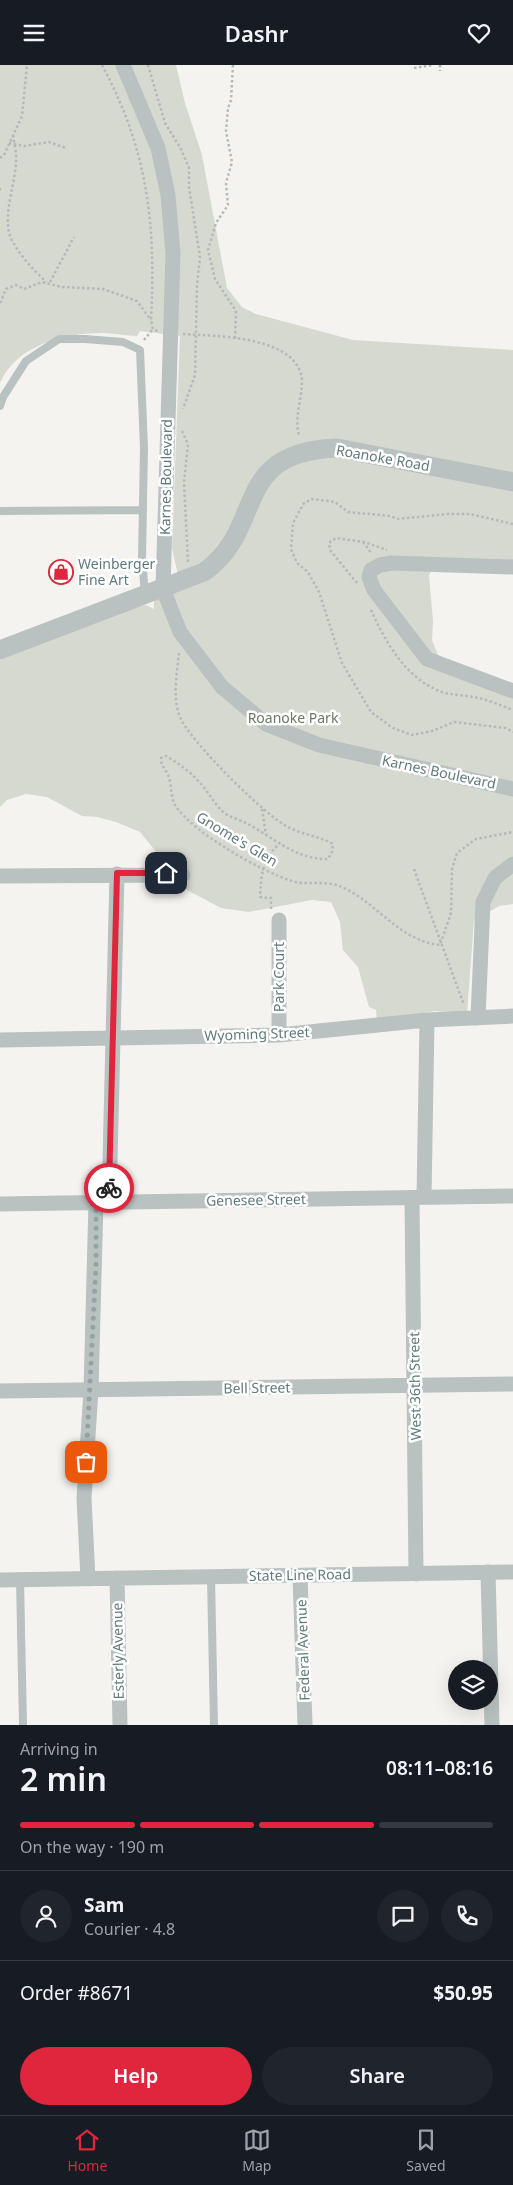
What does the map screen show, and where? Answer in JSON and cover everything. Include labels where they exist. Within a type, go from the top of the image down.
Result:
[{"type":"street","name":"Karnes Boulevard","points":[[123,65],[158,148],[168,195],[173,253],[154,592],[180,632],[222,687],[266,724],[319,745],[513,789]]},
{"type":"street","name":"Roanoke Road","points":[[0,650],[204,572],[220,561],[229,549],[256,488],[263,477],[284,459],[311,449],[337,448],[513,482]]},
{"type":"street","points":[[513,567],[414,563],[380,565],[371,570],[369,577],[374,590],[427,659],[513,691]]},
{"type":"street","points":[[474,1018],[483,902],[495,878],[513,864]]},
{"type":"street","points":[[88,1579],[84,1498],[92,1390],[97,1246],[102,1202],[113,1037],[117,873]]},
{"type":"street","points":[[0,876],[117,873],[183,875]]},
{"type":"street","name":"Park Court","points":[[275,918],[279,1035]]},
{"type":"street","name":"Wyoming Street","points":[[0,1039],[279,1035],[427,1020],[513,1017]]},
{"type":"street","name":"West 36th Street","points":[[416,1574],[415,1386],[418,1198],[427,1020]]},
{"type":"street","name":"Genesee Street","points":[[0,1204],[513,1196]]},
{"type":"street","name":"Bell Street","points":[[0,1391],[513,1384]]},
{"type":"street","points":[[488,1572],[492,1725]]},
{"type":"street","name":"State Line Road","points":[[0,1580],[513,1572]]},
{"type":"street","name":"Federal Avenue","points":[[300,1575],[306,1725]]},
{"type":"street","name":"Esterly Avenue","points":[[116,1578],[120,1725]]},
{"type":"lane","points":[[0,406],[3,397],[26,361],[59,339],[123,342],[140,350],[144,448],[142,558],[154,592]]},
{"type":"lane","points":[[0,511],[143,510]]},
{"type":"lane","points":[[211,1577],[214,1725]]},
{"type":"lane","points":[[20,1580],[23,1725]]},
{"type":"path","points":[[0,158],[22,116],[26,65]]},
{"type":"path","points":[[102,65],[129,123],[140,154],[147,187],[153,249],[151,320],[153,329]]},
{"type":"path","points":[[233,65],[231,100],[228,108],[226,131],[232,162],[226,183],[228,205],[216,223],[208,250],[215,279],[236,311],[235,339]]},
{"type":"path","points":[[414,68],[433,65]]},
{"type":"path","points":[[440,65],[440,71]]},
{"type":"path","points":[[13,135],[16,160],[13,193],[7,216],[10,236],[28,264],[48,282],[62,287],[103,289],[137,301],[151,320]]},
{"type":"path","points":[[9,143],[24,146],[49,142],[66,148]]},
{"type":"path","points":[[0,303],[1,295],[6,289],[16,285],[24,289],[48,282],[74,237]]},
{"type":"path","points":[[153,329],[169,333],[235,339],[273,347],[285,352],[296,362],[302,382],[297,418],[299,435]]},
{"type":"path","points":[[144,340],[153,329]]},
{"type":"path","points":[[336,538],[329,543],[330,550],[361,588],[372,583]]},
{"type":"path","name":"Gnome's Glen","points":[[180,632],[176,687],[180,719],[214,761],[262,809],[288,828],[324,838],[333,844],[332,852],[328,859],[319,859],[307,857],[279,844],[238,819],[224,813],[202,785],[187,771],[166,756],[160,758],[161,765],[168,776],[175,804],[187,820],[214,840],[262,867],[300,883],[327,882],[343,887],[363,899],[395,926],[424,943],[440,945]]},
{"type":"path","points":[[262,809],[266,836]]},
{"type":"path","points":[[440,945],[451,913],[452,869],[457,853],[476,839],[513,832]]},
{"type":"path","points":[[275,918],[271,898],[260,897],[262,867],[271,852],[279,844]]},
{"type":"path","points":[[414,869],[440,945],[474,1018]]},
{"type":"green space","name":"Roanoke Park","points":[[0,65],[176,65],[185,103],[202,155],[227,288],[242,307],[256,314],[353,340],[513,350],[513,561],[438,558],[429,575],[433,621],[432,640],[444,670],[513,695],[513,904],[499,906],[474,921],[467,1013],[435,1011],[377,1021],[376,1010],[369,1007],[358,967],[343,950],[340,922],[331,902],[312,900],[248,912],[221,908],[187,890],[140,832],[116,822],[97,817],[82,816],[47,797],[26,794],[7,800],[0,807],[0,660],[137,607],[146,605],[154,609],[154,602],[178,575],[172,548],[180,336],[140,331],[137,336],[102,333],[73,335],[30,350],[17,359],[7,370],[0,383]]},
{"type":"way so far","points":[[86,1462],[92,1390],[97,1246],[96,1202],[109,1202],[109,1188]]},
{"type":"place","name":"Weinberger Fine Art","points":[[61,572]]},
{"type":"route","points":[[109,1188],[117,873],[166,873]]}]
